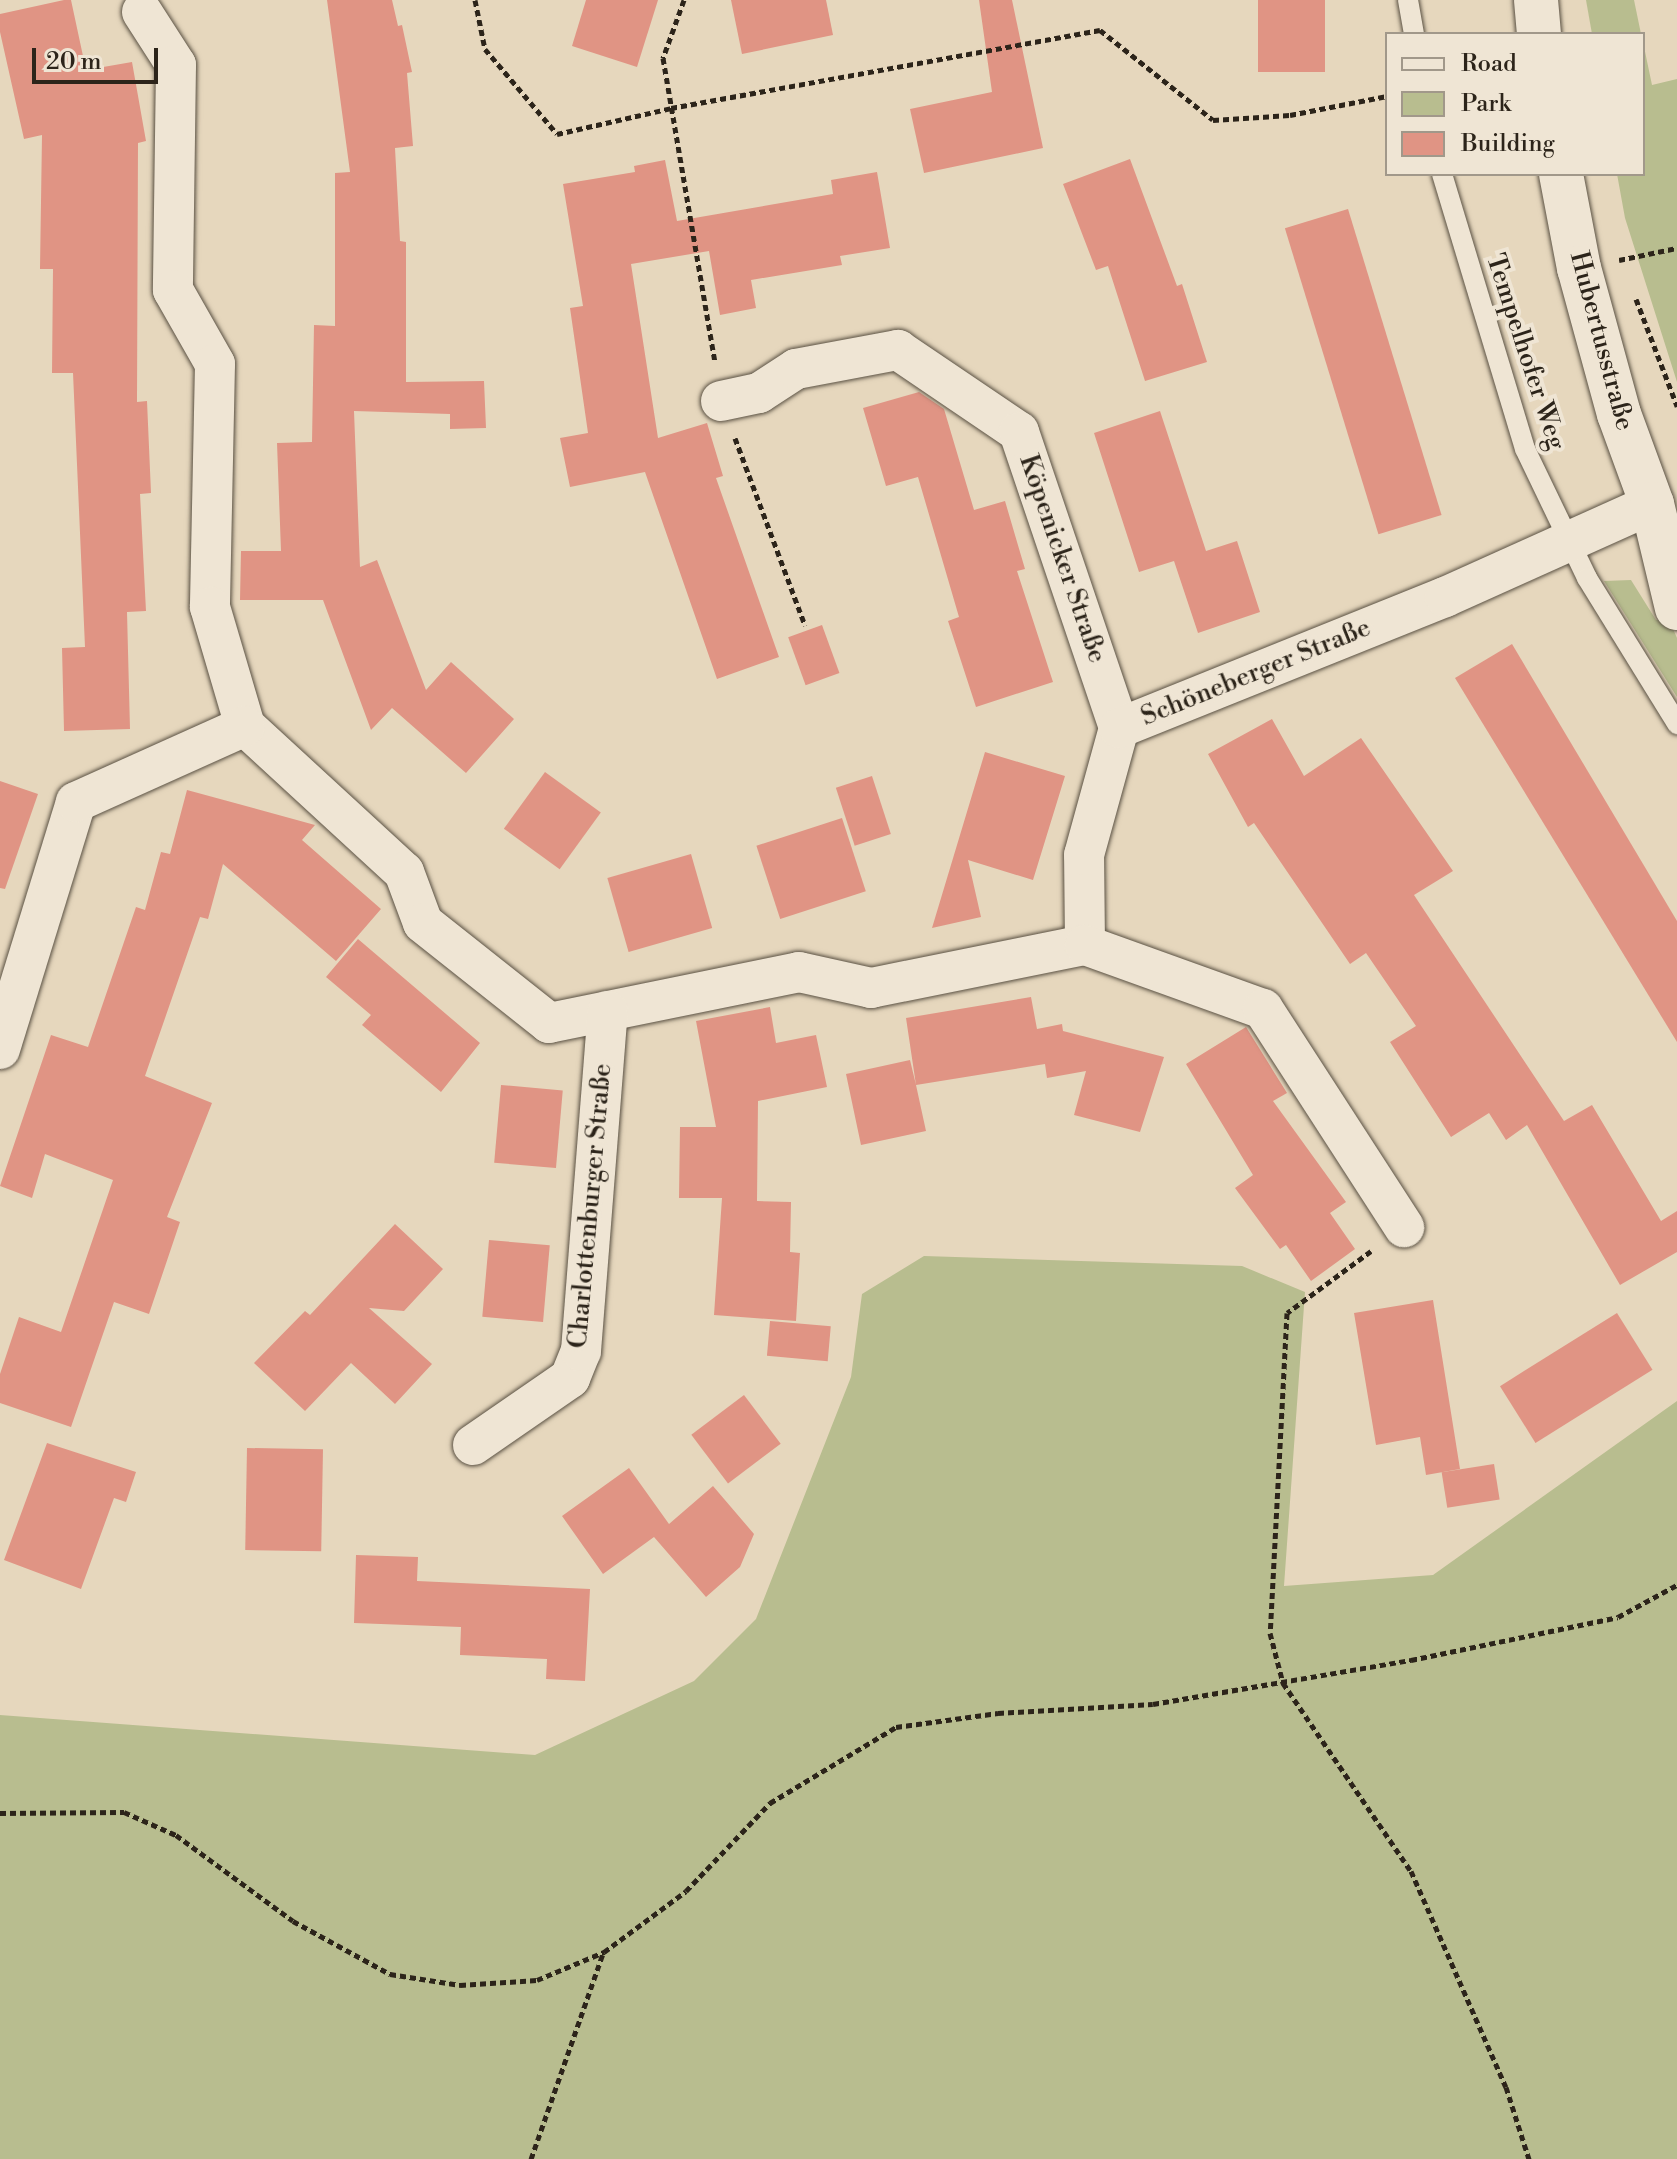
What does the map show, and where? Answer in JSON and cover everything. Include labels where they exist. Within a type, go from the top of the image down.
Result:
[{"type":"street","points":[[1536,0],[1539,32]]},
{"type":"street","points":[[142,12],[176,65],[173,290],[215,364],[210,607],[245,726],[404,872],[423,923],[549,1023],[799,972],[871,988],[1085,945],[1263,1009],[1404,1227]]},
{"type":"street","name":"Hubertusstraße","points":[[1562,176],[1600,264],[1619,414],[1665,517],[1677,608]]},
{"type":"street","name":"Köpenicker Straße","points":[[721,401],[759,393],[796,369],[898,350],[1019,432],[1119,728]]},
{"type":"street","points":[[1569,542],[1665,517]]},
{"type":"street","name":"Schöneberger Straße","points":[[1085,945],[1084,855],[1119,728],[1569,542]]},
{"type":"street","points":[[0,1049],[76,802],[245,726]]},
{"type":"street","name":"Charlottenburger Straße","points":[[473,1445],[570,1378],[581,1351],[608,1011]]},
{"type":"lane","points":[[1408,0],[1414,32]]},
{"type":"lane","name":"Tempelhofer Weg","points":[[1443,176],[1525,449],[1569,542],[1677,724]]},
{"type":"path","points":[[475,0],[485,49],[557,134],[671,108],[1100,30],[1213,120],[1290,115],[1385,96]]},
{"type":"path","points":[[684,0],[663,58],[721,401],[805,625]]},
{"type":"path","points":[[1600,264],[1677,248]]},
{"type":"path","points":[[1600,264],[1626,274]]},
{"type":"path","points":[[1632,289],[1677,406]]},
{"type":"path","points":[[1404,1227],[1287,1313],[1270,1633],[1283,1683],[1411,1871],[1506,2087],[1529,2159]]},
{"type":"path","points":[[0,1813],[124,1812],[176,1835],[293,1921],[390,1974],[460,1985],[537,1980],[604,1952],[686,1891],[770,1803],[896,1727],[998,1713],[1153,1704],[1283,1683],[1618,1617],[1677,1585]]},
{"type":"path","points":[[531,2159],[604,1952]]},
{"type":"green space","points":[[1586,0],[1634,0],[1641,32],[1592,32]]},
{"type":"green space","points":[[1645,52],[1652,85],[1677,79],[1677,382],[1625,218],[1617,176],[1645,176]]},
{"type":"green space","points":[[1631,580],[1656,620],[1669,620],[1677,638],[1677,697],[1604,581]]},
{"type":"green space","points":[[924,1256],[1242,1266],[1305,1292],[1284,1586],[1433,1575],[1677,1401],[1677,2159],[0,2159],[0,1715],[535,1755],[694,1681],[756,1619],[851,1377],[862,1294]]},
{"type":"building","points":[[71,0],[86,70],[132,62],[146,141],[138,143],[137,402],[147,401],[151,493],[140,494],[146,611],[127,612],[130,729],[64,731],[62,648],[85,647],[73,373],[52,373],[53,269],[40,269],[42,135],[24,139],[0,32],[0,14]]},
{"type":"building","points":[[327,0],[392,0],[398,26],[402,25],[412,72],[407,73],[413,146],[395,148],[400,241],[406,242],[406,382],[484,381],[486,428],[450,429],[450,414],[354,411],[360,567],[377,560],[426,690],[451,662],[514,719],[466,773],[392,708],[371,730],[323,600],[240,600],[241,551],[281,551],[277,443],[312,442],[314,325],[335,326],[335,173],[350,172]]},
{"type":"building","points":[[586,0],[658,0],[637,67],[572,46]]},
{"type":"building","points":[[731,0],[826,0],[833,35],[742,54]]},
{"type":"building","points":[[979,0],[1012,0],[1043,148],[924,173],[910,109],[992,92]]},
{"type":"building","points":[[1258,0],[1325,0],[1325,72],[1258,72]]},
{"type":"building","points":[[1130,159],[1177,286],[1182,284],[1207,362],[1145,381],[1108,266],[1096,270],[1063,184]]},
{"type":"building","points":[[665,160],[677,221],[833,194],[831,180],[877,172],[890,248],[840,256],[842,265],[751,280],[756,308],[720,315],[709,251],[631,264],[658,438],[707,423],[723,476],[716,478],[779,657],[717,679],[645,472],[570,487],[560,438],[588,433],[570,308],[583,306],[563,184],[635,172],[634,166]]},
{"type":"building","points":[[1348,209],[1442,515],[1378,534],[1285,228]]},
{"type":"building","points":[[919,392],[944,409],[974,510],[1005,501],[1025,569],[1017,571],[1053,682],[976,707],[948,621],[959,617],[918,477],[886,486],[863,408]]},
{"type":"building","points":[[1160,411],[1206,551],[1237,541],[1260,612],[1198,633],[1174,561],[1139,572],[1094,433]]},
{"type":"building","points":[[822,625],[839,673],[806,685],[788,637]]},
{"type":"building","points":[[1512,644],[1677,921],[1677,1042],[1455,678]]},
{"type":"building","points":[[1272,719],[1304,776],[1361,738],[1453,871],[1414,895],[1564,1121],[1592,1105],[1661,1221],[1677,1211],[1677,1252],[1620,1285],[1527,1125],[1506,1140],[1489,1113],[1451,1137],[1390,1042],[1416,1026],[1366,953],[1350,964],[1254,823],[1248,827],[1208,754]]},
{"type":"building","points":[[985,752],[1065,776],[1033,880],[968,860],[981,917],[932,928]]},
{"type":"building","points":[[545,772],[601,813],[560,869],[504,829]]},
{"type":"building","points":[[872,776],[891,834],[855,846],[836,788]]},
{"type":"building","points":[[0,781],[38,794],[5,889],[0,888]]},
{"type":"building","points":[[187,790],[315,825],[302,840],[381,909],[336,961],[223,864],[208,919],[200,917],[145,1076],[212,1103],[167,1217],[180,1222],[149,1314],[114,1302],[71,1427],[0,1403],[0,1374],[19,1317],[61,1332],[113,1180],[45,1154],[32,1198],[0,1186],[51,1035],[88,1047],[136,907],[145,910],[161,852],[170,854]]},
{"type":"building","points":[[842,818],[866,891],[780,919],[756,846]]},
{"type":"building","points":[[691,854],[712,928],[629,952],[607,878]]},
{"type":"building","points":[[358,939],[480,1043],[441,1092],[362,1025],[371,1015],[326,977]]},
{"type":"building","points":[[1031,997],[1037,1029],[1062,1024],[1063,1031],[1164,1057],[1140,1132],[1074,1115],[1086,1071],[1047,1078],[1045,1064],[916,1085],[906,1018]]},
{"type":"building","points":[[770,1007],[776,1043],[816,1035],[827,1087],[758,1101],[757,1201],[791,1202],[790,1252],[800,1253],[796,1321],[714,1315],[722,1198],[679,1198],[680,1127],[716,1127],[696,1021]]},
{"type":"building","points":[[1246,1027],[1287,1093],[1273,1101],[1346,1202],[1330,1213],[1355,1249],[1311,1281],[1286,1245],[1280,1249],[1235,1188],[1253,1175],[1186,1064]]},
{"type":"building","points":[[910,1060],[926,1131],[861,1145],[846,1074]]},
{"type":"building","points":[[501,1085],[563,1090],[556,1168],[494,1163]]},
{"type":"building","points":[[395,1224],[443,1269],[404,1311],[369,1308],[432,1364],[395,1404],[351,1363],[305,1411],[254,1363],[305,1311],[310,1315]]},
{"type":"building","points":[[489,1240],[550,1245],[543,1322],[482,1317]]},
{"type":"building","points":[[1433,1300],[1460,1469],[1426,1475],[1420,1437],[1376,1445],[1354,1313]]},
{"type":"building","points":[[1617,1313],[1653,1370],[1535,1443],[1500,1386]]},
{"type":"building","points":[[770,1321],[831,1326],[828,1361],[767,1356]]},
{"type":"building","points":[[744,1395],[781,1444],[728,1483],[691,1435]]},
{"type":"building","points":[[47,1443],[136,1472],[126,1502],[114,1498],[81,1589],[4,1560]]},
{"type":"building","points":[[247,1448],[323,1449],[321,1551],[245,1550]]},
{"type":"building","points":[[1494,1464],[1500,1500],[1447,1508],[1442,1472]]},
{"type":"building","points":[[629,1468],[669,1524],[713,1486],[754,1534],[740,1567],[706,1597],[654,1537],[603,1574],[562,1516]]},
{"type":"building","points":[[356,1555],[418,1557],[417,1581],[590,1589],[585,1681],[546,1679],[547,1659],[460,1655],[461,1627],[354,1623]]}]
